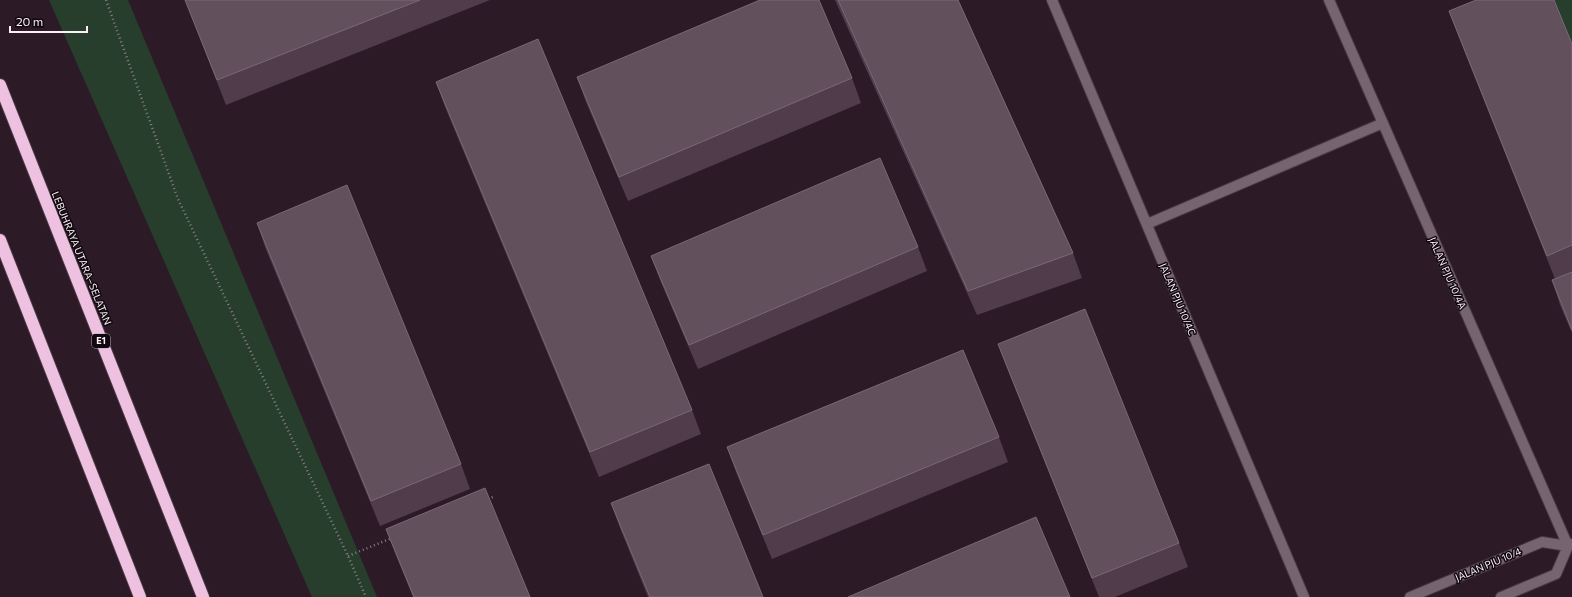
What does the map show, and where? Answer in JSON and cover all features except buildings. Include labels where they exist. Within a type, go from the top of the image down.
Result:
[{"type":"highway","name":"LEBUHRAYA UTARA–SELATAN","points":[[0,85],[203,597]]},
{"type":"highway","points":[[0,240],[140,597]]},
{"type":"street","name":"JALAN PJU 10/4C","points":[[1052,0],[1304,597]]},
{"type":"street","name":"JALAN PJU 10/4A","points":[[1329,0],[1570,545]]},
{"type":"street","points":[[1147,224],[1383,123]]},
{"type":"street","name":"JALAN PJU 10/4","points":[[1410,597],[1542,542],[1570,545]]},
{"type":"street","points":[[1501,597],[1556,574],[1570,545]]},
{"type":"path","points":[[106,0],[178,199],[348,556],[366,597]]},
{"type":"path","points":[[486,500],[493,497]]},
{"type":"path","points":[[348,556],[399,536]]},
{"type":"green space","points":[[49,0],[128,0],[377,597],[312,597]]},
{"type":"green space","points":[[1554,0],[1572,0],[1572,45]]}]
